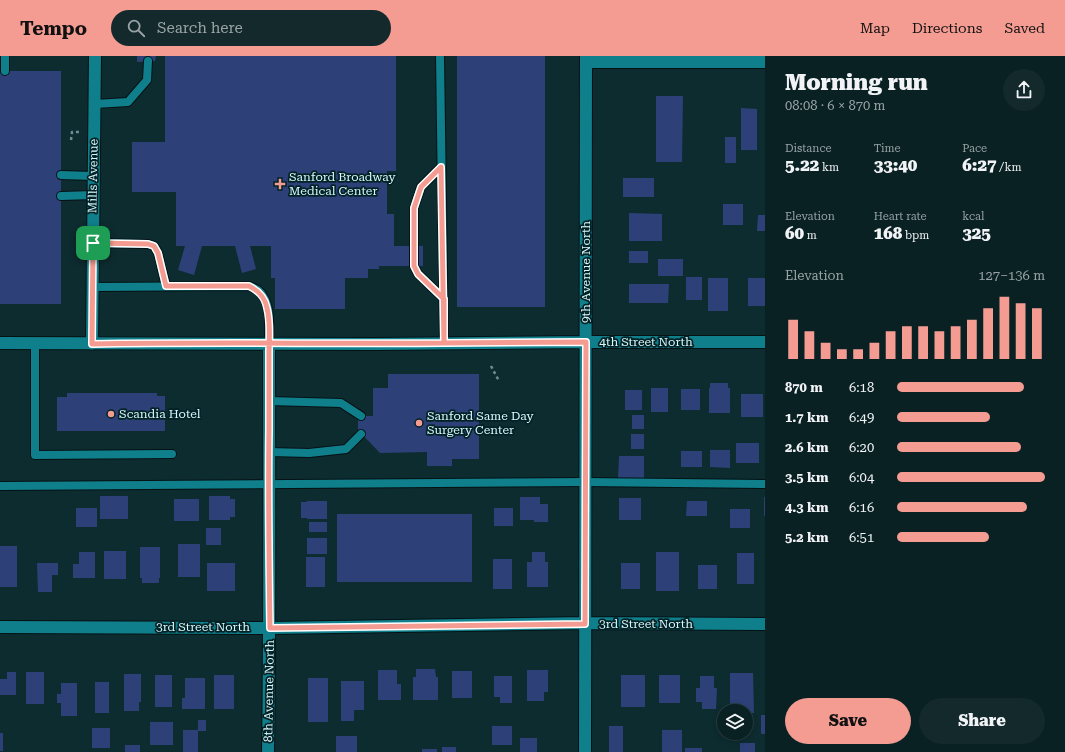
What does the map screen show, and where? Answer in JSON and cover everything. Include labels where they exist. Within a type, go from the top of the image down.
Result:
[{"type":"street","name":"Mills Avenue","points":[[92,344],[95,56]]},
{"type":"street","points":[[586,59],[765,62]]},
{"type":"street","name":"9th Avenue North","points":[[585,752],[586,59]]},
{"type":"street","name":"4th Street North","points":[[0,343],[765,342]]},
{"type":"street","name":"8th Avenue North","points":[[268,752],[270,628],[268,484],[269,343]]},
{"type":"street","name":"3rd Street North","points":[[0,627],[270,628],[585,624],[765,624]]},
{"type":"lane","points":[[5,56],[5,71]]},
{"type":"lane","points":[[440,56],[444,343]]},
{"type":"lane","points":[[95,104],[128,102],[147,80],[148,61]]},
{"type":"lane","points":[[441,167],[421,187],[414,208],[414,266],[418,274],[444,299]]},
{"type":"lane","points":[[61,175],[93,176]]},
{"type":"lane","points":[[61,196],[93,195]]},
{"type":"lane","points":[[93,243],[148,244],[154,246],[158,253],[166,286]]},
{"type":"lane","points":[[92,287],[249,286],[258,291],[264,299],[267,307],[269,319],[269,343]]},
{"type":"lane","points":[[35,343],[36,455],[172,454]]},
{"type":"lane","points":[[269,401],[341,403],[361,416]]},
{"type":"lane","points":[[269,452],[309,453],[346,449],[361,434]]},
{"type":"lane","points":[[0,486],[586,482],[765,484]]},
{"type":"path","points":[[71,140],[72,132],[82,132]]},
{"type":"path","points":[[491,366],[499,381]]},
{"type":"building","points":[[137,56],[156,56],[155,61],[137,62]]},
{"type":"building","points":[[165,56],[396,56],[396,171],[387,171],[387,214],[394,214],[394,246],[423,246],[423,266],[379,266],[379,269],[368,269],[368,278],[345,278],[345,309],[275,309],[275,278],[271,278],[271,246],[250,246],[256,269],[242,273],[235,246],[202,246],[194,275],[178,270],[185,246],[176,246],[176,192],[132,192],[132,142],[165,142]]},
{"type":"building","points":[[457,56],[545,56],[545,307],[457,307]]},
{"type":"building","points":[[0,71],[61,71],[61,304],[0,304]]},
{"type":"building","points":[[656,96],[683,96],[682,162],[656,162]]},
{"type":"building","points":[[741,108],[757,109],[757,150],[741,150]]},
{"type":"building","points":[[725,137],[736,137],[736,163],[725,163]]},
{"type":"building","points":[[623,178],[654,178],[654,197],[623,197]]},
{"type":"building","points":[[723,204],[743,204],[743,225],[723,225]]},
{"type":"building","points":[[629,213],[662,214],[662,241],[629,241]]},
{"type":"building","points":[[758,215],[765,215],[765,231],[757,231]]},
{"type":"building","points":[[629,251],[648,251],[648,263],[629,263]]},
{"type":"building","points":[[658,259],[683,259],[683,276],[658,276]]},
{"type":"building","points":[[686,277],[702,277],[702,300],[686,300]]},
{"type":"building","points":[[708,278],[728,278],[728,311],[708,311]]},
{"type":"building","points":[[748,278],[765,278],[765,306],[748,306]]},
{"type":"building","points":[[629,284],[669,284],[668,303],[629,303]]},
{"type":"building","name":"Sanford Same Day Surgery Center","points":[[388,374],[479,374],[479,459],[452,459],[452,466],[427,466],[427,452],[380,453],[358,430],[358,416],[373,416],[373,388],[388,388]]},
{"type":"building","points":[[710,383],[728,383],[728,388],[730,388],[730,413],[709,413]]},
{"type":"building","points":[[651,388],[668,388],[668,412],[651,412]]},
{"type":"building","points":[[681,389],[700,389],[700,410],[681,410]]},
{"type":"building","points":[[625,390],[642,390],[642,410],[625,410]]},
{"type":"building","name":"Scandia Hotel","points":[[67,393],[157,393],[157,396],[165,396],[165,431],[57,431],[57,397],[67,397]]},
{"type":"building","points":[[741,394],[763,394],[763,417],[741,417]]},
{"type":"building","points":[[632,415],[644,415],[644,429],[632,429]]},
{"type":"building","points":[[631,434],[644,434],[644,449],[631,449]]},
{"type":"building","points":[[736,443],[759,443],[759,463],[736,463]]},
{"type":"building","points":[[710,450],[730,450],[730,468],[710,467]]},
{"type":"building","points":[[681,451],[702,451],[702,467],[681,467]]},
{"type":"building","points":[[619,456],[644,456],[644,479],[618,479]]},
{"type":"building","points":[[100,496],[128,496],[128,519],[100,519]]},
{"type":"building","points":[[209,496],[230,496],[230,499],[235,499],[235,517],[230,517],[230,520],[209,520]]},
{"type":"building","points":[[520,497],[540,497],[540,504],[548,504],[548,522],[520,520]]},
{"type":"building","points":[[765,497],[765,516],[764,516]]},
{"type":"building","points":[[619,498],[641,498],[641,520],[619,520]]},
{"type":"building","points":[[174,499],[199,499],[199,521],[174,521]]},
{"type":"building","points":[[327,501],[327,519],[301,518],[301,502]]},
{"type":"building","points":[[687,501],[707,501],[707,516],[686,516]]},
{"type":"building","points":[[76,508],[97,508],[97,527],[76,527]]},
{"type":"building","points":[[494,508],[513,508],[513,526],[494,526]]},
{"type":"building","points":[[730,509],[750,509],[750,528],[730,528]]},
{"type":"building","points":[[337,514],[472,514],[472,582],[337,582]]},
{"type":"building","points":[[309,522],[327,522],[327,532],[309,532]]},
{"type":"building","points":[[206,528],[221,528],[221,545],[206,545]]},
{"type":"building","points":[[307,538],[327,538],[327,554],[307,554]]},
{"type":"building","points":[[178,544],[200,544],[200,577],[178,577]]},
{"type":"building","points":[[0,546],[17,546],[17,587],[0,587]]},
{"type":"building","points":[[140,547],[160,547],[159,583],[142,583],[142,578],[140,578]]},
{"type":"building","points":[[104,551],[126,551],[126,579],[104,579]]},
{"type":"building","points":[[79,552],[95,552],[95,578],[73,578],[73,564],[79,564]]},
{"type":"building","points":[[532,552],[545,552],[545,562],[548,562],[548,587],[527,587],[527,562],[532,562]]},
{"type":"building","points":[[656,552],[679,552],[679,591],[656,591]]},
{"type":"building","points":[[737,553],[754,553],[754,584],[737,584]]},
{"type":"building","points":[[306,557],[325,557],[325,587],[306,587]]},
{"type":"building","points":[[493,559],[512,559],[512,589],[493,589]]},
{"type":"building","points":[[37,563],[58,563],[58,575],[52,575],[52,592],[38,592]]},
{"type":"building","points":[[207,563],[235,563],[235,591],[207,591]]},
{"type":"building","points":[[621,563],[640,563],[640,589],[621,589]]},
{"type":"building","points":[[698,565],[717,565],[717,589],[698,589]]},
{"type":"building","points":[[416,669],[435,669],[436,677],[438,677],[438,700],[413,700],[413,677],[416,677]]},
{"type":"building","points":[[378,670],[397,670],[397,684],[401,684],[401,700],[378,700]]},
{"type":"building","points":[[527,670],[548,670],[548,692],[544,692],[544,701],[527,701]]},
{"type":"building","points":[[452,671],[472,671],[472,698],[452,698]]},
{"type":"building","points":[[7,672],[16,672],[16,695],[0,695],[0,679],[7,679]]},
{"type":"building","points":[[26,672],[44,672],[44,704],[26,704]]},
{"type":"building","points":[[730,673],[753,673],[754,713],[753,704],[730,704]]},
{"type":"building","points":[[124,674],[141,674],[141,702],[139,702],[139,711],[124,711]]},
{"type":"building","points":[[155,675],[172,675],[172,707],[155,707]]},
{"type":"building","points":[[214,675],[234,675],[234,709],[214,709]]},
{"type":"building","points":[[621,675],[645,675],[645,707],[621,707]]},
{"type":"building","points":[[659,675],[680,675],[680,703],[659,703]]},
{"type":"building","points":[[494,676],[512,676],[512,703],[500,703],[500,697],[494,697]]},
{"type":"building","points":[[700,676],[714,676],[714,688],[717,688],[716,709],[702,709],[702,702],[696,702],[696,688],[700,688]]},
{"type":"building","points":[[185,678],[205,678],[205,709],[182,709],[182,698],[185,698]]},
{"type":"building","points":[[308,678],[328,678],[328,722],[308,722]]},
{"type":"building","points":[[341,681],[364,681],[364,710],[354,710],[354,721],[341,721]]},
{"type":"building","points":[[95,682],[109,682],[109,713],[95,713]]},
{"type":"building","points":[[61,683],[77,683],[77,716],[61,716],[61,703],[57,703],[57,694],[61,694]]},
{"type":"building","points":[[761,715],[765,715],[765,734],[761,734]]},
{"type":"building","points":[[198,720],[206,720],[206,731],[198,731]]},
{"type":"building","points":[[150,722],[173,722],[173,745],[150,745]]},
{"type":"building","points":[[492,726],[512,726],[512,745],[492,745]]},
{"type":"building","points":[[609,726],[623,726],[623,752],[609,752]]},
{"type":"building","points":[[92,728],[110,728],[110,748],[92,748]]},
{"type":"building","points":[[183,730],[198,730],[198,752],[183,752]]},
{"type":"building","points":[[662,730],[682,730],[682,752],[662,752]]},
{"type":"building","points":[[0,733],[3,733],[3,751],[0,751]]},
{"type":"building","points":[[336,736],[357,736],[357,752],[336,752]]},
{"type":"building","points":[[520,738],[537,738],[537,752],[520,752]]},
{"type":"building","points":[[740,743],[755,743],[755,752],[740,752]]},
{"type":"building","points":[[125,745],[140,745],[140,752],[125,752]]},
{"type":"building","points":[[442,747],[456,747],[456,752],[442,752]]},
{"type":"building","points":[[685,748],[702,748],[702,752],[685,752]]},
{"type":"building","points":[[422,749],[437,749],[437,752],[422,752]]},
{"type":"place","name":"Sanford Broadway Medical Center","points":[[280,184]]},
{"type":"place","name":"Scandia Hotel","points":[[111,414]]},
{"type":"place","name":"Sanford Same Day Surgery Center","points":[[419,423]]},
{"type":"route","points":[[93,243],[92,344],[269,343],[377,344],[444,343],[444,299],[427,284],[418,274],[414,266],[414,208],[421,187],[441,167],[444,343],[586,342],[585,624],[270,628],[268,484],[269,401],[269,343],[269,319],[264,299],[258,291],[249,286],[166,286],[158,253],[154,246],[148,244],[93,243]]}]
